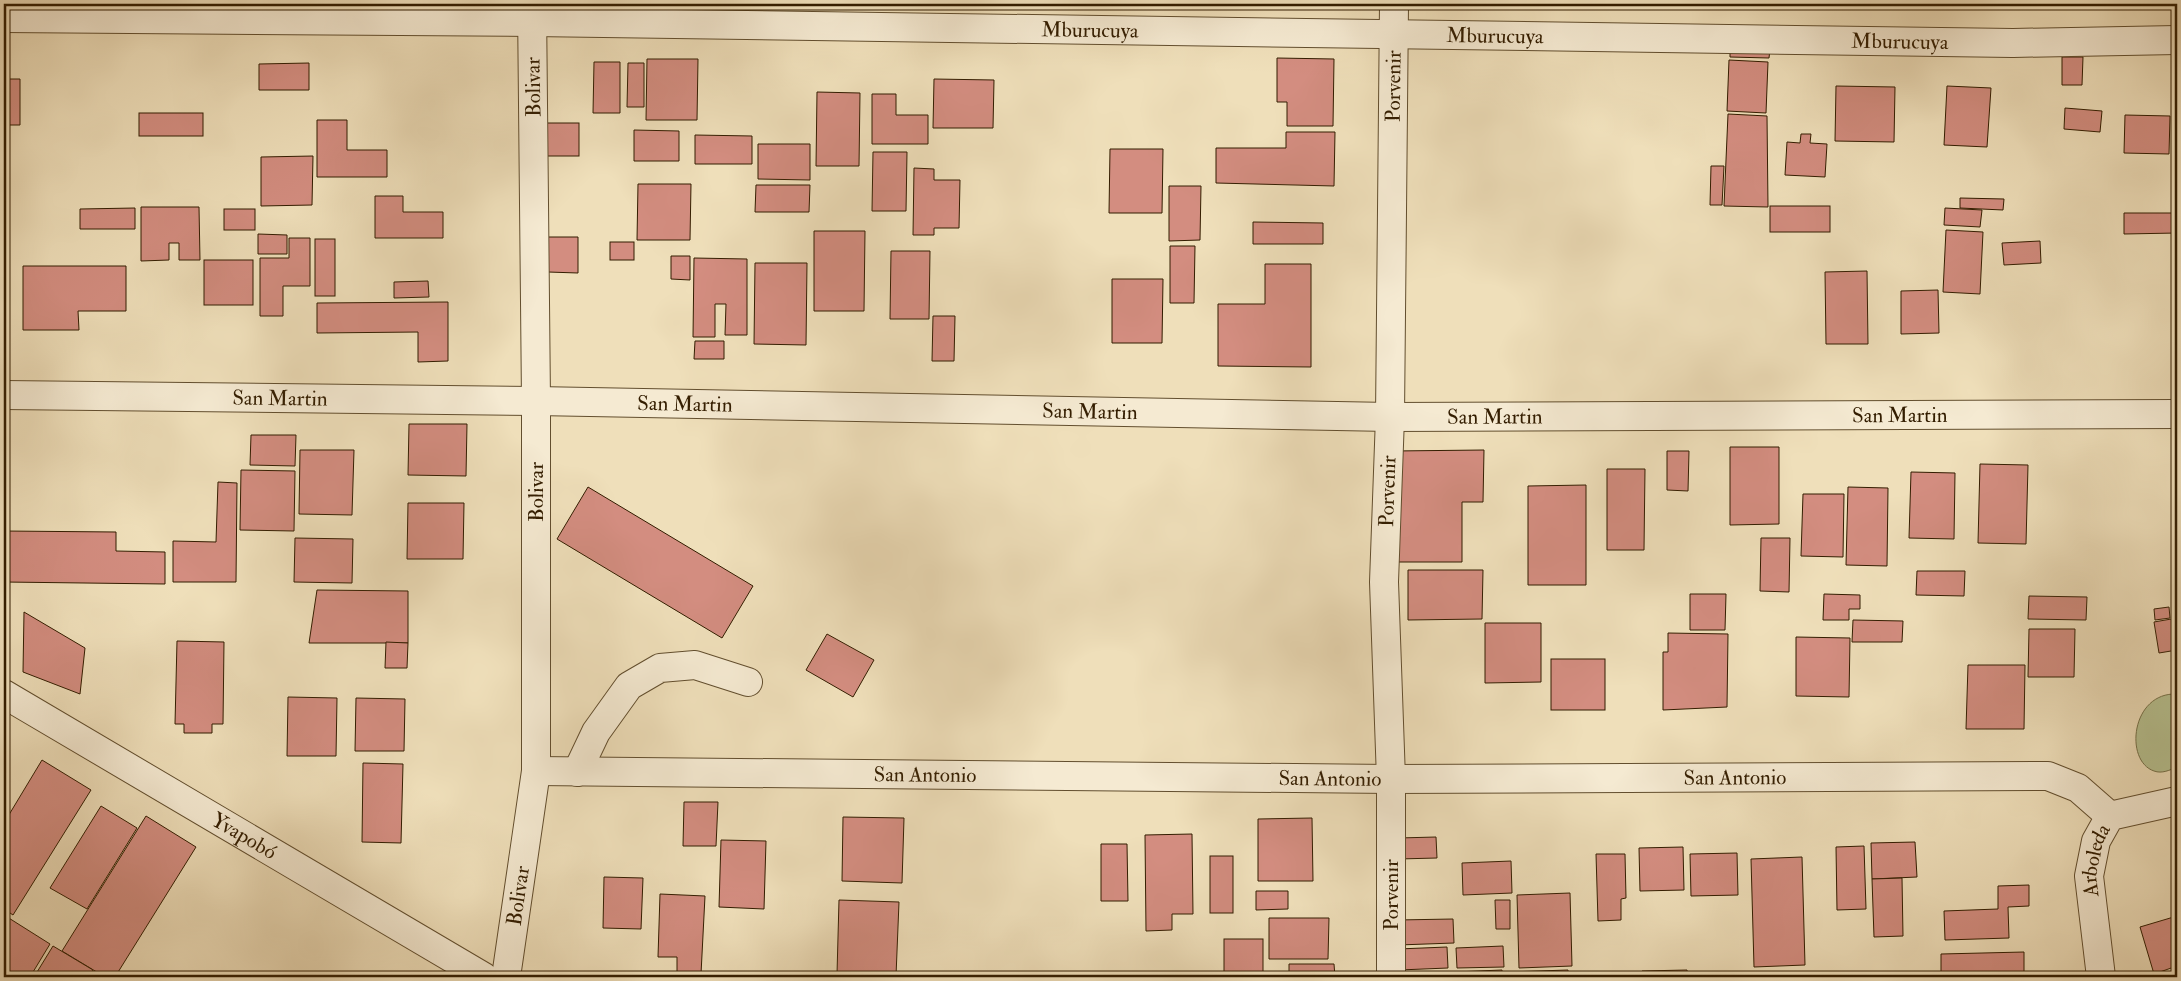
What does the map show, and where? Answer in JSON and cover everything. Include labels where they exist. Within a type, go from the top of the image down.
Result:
[{"type":"street","name":"Porvenir","points":[[1391,977],[1392,779],[1384,582],[1390,418],[1394,4]]},
{"type":"street","name":"Mburucuya","points":[[4,18],[532,13],[1395,35],[2013,43],[2177,40]]},
{"type":"street","name":"Bolivar","points":[[506,977],[536,771],[536,401],[532,13]]},
{"type":"street","name":"San Martin","points":[[4,395],[536,401],[1390,418],[2177,414]]},
{"type":"street","points":[[577,772],[596,732],[629,686],[660,668],[695,665],[748,682]]},
{"type":"street","name":"Yvapobó","points":[[4,694],[484,977]]},
{"type":"street","name":"San Antonio","points":[[536,771],[1392,779],[2048,776],[2078,788],[2110,816]]},
{"type":"street","name":"Arboleda","points":[[2100,977],[2089,876],[2096,841],[2110,816],[2177,801]]},
{"type":"green space","points":[[2177,694],[2177,767],[2157,772],[2144,765],[2138,754],[2136,742],[2137,728],[2142,715],[2150,704],[2162,696]]},
{"type":"building","points":[[1730,48],[1770,49],[1769,58],[1730,57]]},
{"type":"building","points":[[2062,57],[2083,57],[2082,85],[2062,85]]},
{"type":"building","points":[[1277,58],[1334,59],[1333,126],[1287,126],[1287,102],[1277,102]]},
{"type":"building","points":[[647,59],[698,59],[697,120],[646,120]]},
{"type":"building","points":[[1729,60],[1768,62],[1766,113],[1727,111]]},
{"type":"building","points":[[594,62],[620,62],[620,113],[593,113]]},
{"type":"building","points":[[309,63],[309,90],[259,90],[259,64]]},
{"type":"building","points":[[628,63],[644,63],[644,107],[627,107]]},
{"type":"building","points":[[4,72],[7,72],[7,79],[20,79],[20,125],[7,125],[7,137],[4,137]]},
{"type":"building","points":[[934,79],[994,80],[993,128],[933,128]]},
{"type":"building","points":[[1836,86],[1895,87],[1894,142],[1835,141]]},
{"type":"building","points":[[1947,86],[1991,88],[1987,147],[1944,145]]},
{"type":"building","points":[[817,92],[860,93],[859,166],[816,166]]},
{"type":"building","points":[[872,94],[896,94],[896,115],[928,115],[928,144],[872,144]]},
{"type":"building","points":[[2065,108],[2102,111],[2100,132],[2064,129]]},
{"type":"building","points":[[139,113],[203,113],[203,136],[139,136]]},
{"type":"building","points":[[1728,114],[1767,116],[1768,207],[1724,206]]},
{"type":"building","points":[[2125,115],[2170,116],[2169,154],[2124,153]]},
{"type":"building","points":[[317,120],[347,120],[347,150],[387,150],[387,177],[317,177]]},
{"type":"building","points":[[543,123],[579,123],[579,156],[543,156]]},
{"type":"building","points":[[634,130],[679,131],[679,161],[634,161]]},
{"type":"building","points":[[1286,132],[1335,132],[1334,186],[1216,183],[1216,148],[1286,148]]},
{"type":"building","points":[[1801,134],[1811,134],[1810,143],[1827,144],[1825,177],[1785,175],[1787,142],[1800,143]]},
{"type":"building","points":[[695,135],[752,136],[752,164],[695,164]]},
{"type":"building","points":[[758,144],[810,144],[810,180],[758,179]]},
{"type":"building","points":[[1110,149],[1163,149],[1162,213],[1109,213]]},
{"type":"building","points":[[873,152],[907,152],[906,211],[872,211]]},
{"type":"building","points":[[313,156],[312,205],[261,206],[261,157]]},
{"type":"building","points":[[1711,166],[1724,166],[1722,205],[1710,205]]},
{"type":"building","points":[[914,168],[934,169],[934,180],[960,180],[959,228],[934,228],[934,235],[913,235]]},
{"type":"building","points":[[638,184],[691,184],[690,240],[637,240]]},
{"type":"building","points":[[756,185],[810,185],[809,212],[755,212]]},
{"type":"building","points":[[1169,186],[1201,186],[1200,240],[1169,241]]},
{"type":"building","points":[[375,196],[403,196],[403,212],[443,212],[443,238],[375,238]]},
{"type":"building","points":[[1960,198],[2004,199],[2003,210],[1960,208]]},
{"type":"building","points":[[1770,206],[1830,206],[1830,232],[1770,232]]},
{"type":"building","points":[[141,207],[199,207],[200,260],[179,260],[179,243],[169,243],[169,260],[141,261]]},
{"type":"building","points":[[135,208],[135,229],[80,229],[80,209]]},
{"type":"building","points":[[1945,208],[1982,210],[1980,227],[1944,225]]},
{"type":"building","points":[[224,209],[255,209],[255,230],[224,230]]},
{"type":"building","points":[[2124,213],[2177,213],[2177,233],[2124,234]]},
{"type":"building","points":[[1253,222],[1323,223],[1323,244],[1253,244]]},
{"type":"building","points":[[1946,230],[1983,232],[1980,294],[1943,292]]},
{"type":"building","points":[[814,231],[865,231],[864,311],[814,311]]},
{"type":"building","points":[[258,234],[287,235],[287,254],[258,254]]},
{"type":"building","points":[[548,237],[578,237],[578,273],[548,272]]},
{"type":"building","points":[[289,238],[310,238],[310,286],[283,286],[283,316],[260,316],[260,258],[289,258]]},
{"type":"building","points":[[315,239],[335,239],[335,296],[315,296]]},
{"type":"building","points":[[2040,241],[2041,263],[2004,265],[2002,243]]},
{"type":"building","points":[[610,242],[634,242],[634,260],[610,260]]},
{"type":"building","points":[[1170,246],[1195,246],[1194,303],[1170,303]]},
{"type":"building","points":[[891,251],[930,251],[929,319],[890,319]]},
{"type":"building","points":[[671,256],[690,256],[690,280],[671,279]]},
{"type":"building","points":[[694,258],[747,259],[747,335],[725,335],[726,304],[715,304],[715,337],[693,337]]},
{"type":"building","points":[[204,260],[253,260],[253,305],[204,305]]},
{"type":"building","points":[[755,263],[807,263],[806,345],[754,344]]},
{"type":"building","points":[[1265,264],[1311,264],[1311,367],[1218,366],[1218,304],[1265,304]]},
{"type":"building","points":[[23,266],[126,266],[126,311],[78,311],[79,330],[23,330]]},
{"type":"building","points":[[1867,271],[1868,344],[1826,344],[1825,272]]},
{"type":"building","points":[[1112,279],[1163,279],[1162,343],[1112,343]]},
{"type":"building","points":[[428,281],[429,297],[394,298],[394,282]]},
{"type":"building","points":[[1938,290],[1939,333],[1901,334],[1901,291]]},
{"type":"building","points":[[448,302],[448,361],[418,362],[418,332],[317,333],[317,303]]},
{"type":"building","points":[[933,316],[955,316],[954,361],[932,361]]},
{"type":"building","points":[[695,341],[724,341],[724,359],[694,359]]},
{"type":"building","points":[[409,424],[467,424],[466,476],[408,475]]},
{"type":"building","points":[[251,435],[296,435],[295,466],[250,465]]},
{"type":"building","points":[[1730,447],[1779,447],[1779,524],[1730,525]]},
{"type":"building","points":[[300,450],[354,450],[352,515],[299,514]]},
{"type":"building","points":[[1484,450],[1483,502],[1462,502],[1462,562],[1393,562],[1393,451]]},
{"type":"building","points":[[1667,451],[1689,451],[1688,491],[1667,490]]},
{"type":"building","points":[[1980,464],[2028,465],[2026,544],[1978,543]]},
{"type":"building","points":[[1607,469],[1645,469],[1644,550],[1607,550]]},
{"type":"building","points":[[241,470],[295,471],[294,531],[240,530]]},
{"type":"building","points":[[1911,472],[1955,473],[1954,539],[1909,538]]},
{"type":"building","points":[[218,482],[237,483],[236,582],[173,582],[173,541],[216,542]]},
{"type":"building","points":[[1586,485],[1586,585],[1528,585],[1528,486]]},
{"type":"building","points":[[588,487],[753,586],[722,638],[557,539]]},
{"type":"building","points":[[1848,487],[1888,488],[1887,566],[1846,565]]},
{"type":"building","points":[[1803,494],[1844,494],[1843,557],[1801,556]]},
{"type":"building","points":[[408,503],[464,503],[463,559],[407,559]]},
{"type":"building","points":[[4,531],[116,532],[116,551],[165,552],[165,584],[4,582]]},
{"type":"building","points":[[295,538],[353,539],[352,583],[294,582]]},
{"type":"building","points":[[1761,538],[1790,538],[1789,592],[1760,591]]},
{"type":"building","points":[[1408,570],[1483,570],[1482,619],[1408,620]]},
{"type":"building","points":[[1917,571],[1965,571],[1964,596],[1916,595]]},
{"type":"building","points":[[317,590],[408,591],[408,643],[309,643]]},
{"type":"building","points":[[1690,594],[1726,594],[1725,630],[1690,630]]},
{"type":"building","points":[[1824,594],[1860,595],[1860,609],[1849,609],[1849,620],[1823,620]]},
{"type":"building","points":[[2029,596],[2087,597],[2086,620],[2028,619]]},
{"type":"building","points":[[2169,607],[2170,618],[2155,620],[2154,609]]},
{"type":"building","points":[[24,612],[85,648],[80,694],[23,672]]},
{"type":"building","points":[[2177,618],[2177,650],[2159,653],[2154,622]]},
{"type":"building","points":[[1853,620],[1903,621],[1902,642],[1852,642]]},
{"type":"building","points":[[1485,623],[1541,623],[1541,682],[1485,683]]},
{"type":"building","points":[[2029,629],[2075,629],[2074,677],[2028,677]]},
{"type":"building","points":[[1668,633],[1728,634],[1727,707],[1663,710],[1663,652],[1668,652]]},
{"type":"building","points":[[827,634],[874,660],[853,697],[806,670]]},
{"type":"building","points":[[1796,637],[1850,638],[1849,697],[1796,696]]},
{"type":"building","points":[[177,641],[224,642],[223,724],[212,724],[212,733],[184,733],[184,724],[175,724]]},
{"type":"building","points":[[386,642],[408,643],[407,668],[385,668]]},
{"type":"building","points":[[1551,659],[1605,659],[1605,710],[1551,710]]},
{"type":"building","points":[[1968,665],[2025,665],[2024,729],[1966,729]]},
{"type":"building","points":[[288,697],[337,698],[336,756],[287,756]]},
{"type":"building","points":[[356,698],[405,699],[404,751],[355,751]]},
{"type":"building","points":[[42,760],[91,790],[13,915],[4,909],[4,823]]},
{"type":"building","points":[[363,763],[403,764],[401,843],[362,842]]},
{"type":"building","points":[[684,802],[718,802],[716,846],[683,846]]},
{"type":"building","points":[[101,806],[137,828],[87,909],[50,888]]},
{"type":"building","points":[[146,816],[196,847],[115,977],[105,977],[62,951]]},
{"type":"building","points":[[843,817],[904,818],[902,883],[842,881]]},
{"type":"building","points":[[1312,818],[1313,881],[1258,881],[1258,819]]},
{"type":"building","points":[[1192,834],[1193,914],[1172,914],[1172,930],[1146,931],[1145,835]]},
{"type":"building","points":[[1436,837],[1437,858],[1398,859],[1398,838]]},
{"type":"building","points":[[721,840],[766,841],[764,909],[719,907]]},
{"type":"building","points":[[1915,842],[1917,877],[1872,879],[1871,843]]},
{"type":"building","points":[[1101,844],[1127,844],[1128,901],[1101,901]]},
{"type":"building","points":[[1864,846],[1866,909],[1837,910],[1836,847]]},
{"type":"building","points":[[1683,847],[1684,890],[1640,891],[1639,848]]},
{"type":"building","points":[[1737,853],[1738,895],[1691,896],[1690,854]]},
{"type":"building","points":[[1596,854],[1625,854],[1626,898],[1621,899],[1621,920],[1598,921]]},
{"type":"building","points":[[1210,856],[1233,856],[1233,913],[1210,913]]},
{"type":"building","points":[[1802,857],[1805,965],[1754,967],[1751,859]]},
{"type":"building","points":[[1511,861],[1512,893],[1463,895],[1462,863]]},
{"type":"building","points":[[604,877],[643,878],[641,929],[603,928]]},
{"type":"building","points":[[1902,878],[1903,936],[1874,937],[1872,879]]},
{"type":"building","points":[[2029,885],[2029,906],[2008,907],[2009,938],[1945,940],[1944,911],[1998,909],[1998,886]]},
{"type":"building","points":[[1256,891],[1288,891],[1288,909],[1256,910]]},
{"type":"building","points":[[1570,893],[1572,966],[1519,968],[1517,895]]},
{"type":"building","points":[[660,894],[705,896],[701,974],[677,974],[677,957],[658,957]]},
{"type":"building","points":[[839,900],[899,902],[896,976],[837,974]]},
{"type":"building","points":[[1495,900],[1510,900],[1510,929],[1496,929]]},
{"type":"building","points":[[4,915],[50,944],[30,977],[4,977]]},
{"type":"building","points":[[2177,916],[2177,966],[2154,974],[2140,927]]},
{"type":"building","points":[[1269,918],[1329,918],[1328,959],[1269,959]]},
{"type":"building","points":[[1453,919],[1454,943],[1398,945],[1397,920]]},
{"type":"building","points":[[1224,939],[1263,939],[1263,976],[1224,976]]},
{"type":"building","points":[[53,946],[93,970],[89,977],[34,977]]},
{"type":"building","points":[[1503,946],[1504,967],[1457,968],[1456,948]]},
{"type":"building","points":[[1447,947],[1448,968],[1399,970],[1398,949]]},
{"type":"building","points":[[2024,952],[2024,977],[1941,977],[1941,954]]},
{"type":"building","points":[[1289,964],[1334,964],[1335,977],[1289,977]]},
{"type":"building","points":[[1502,970],[1502,977],[1455,977],[1455,972]]},
{"type":"building","points":[[1568,970],[1568,977],[1508,977],[1508,972]]},
{"type":"building","points":[[1687,970],[1688,977],[1643,977],[1642,971]]}]
